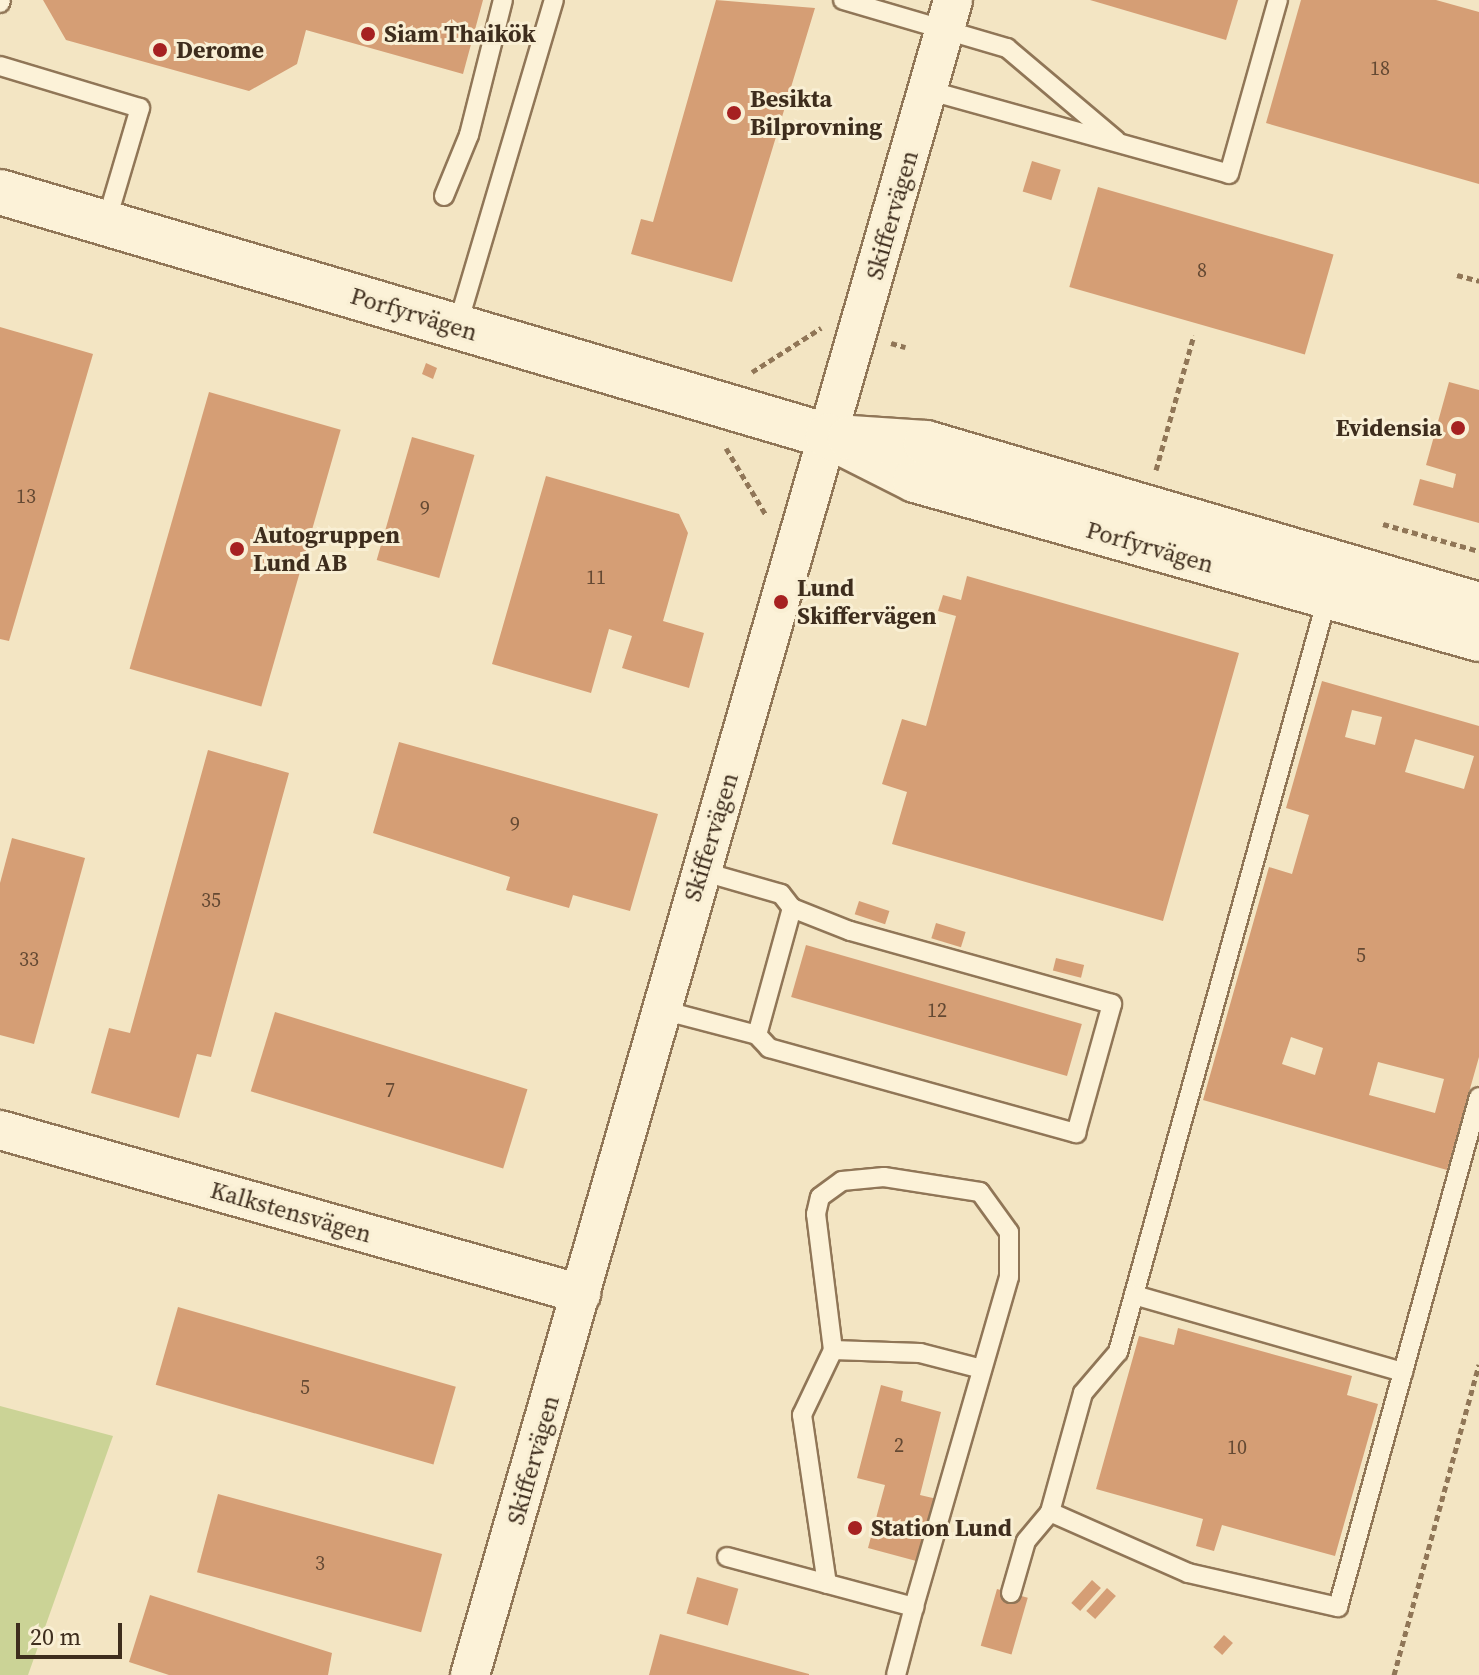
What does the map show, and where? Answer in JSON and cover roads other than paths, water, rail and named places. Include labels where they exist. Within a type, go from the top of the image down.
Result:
[{"type":"street","name":"Skiffervägen","points":[[470,1675],[701,871],[801,537],[949,15]]},
{"type":"street","name":"Porfyrvägen","points":[[0,192],[457,327],[738,389],[915,480],[1332,580],[1479,605]]},
{"type":"street","name":"Porfyrvägen","points":[[1332,580],[1479,639]]},
{"type":"street","name":"Kalkstensvägen","points":[[0,1130],[581,1294]]},
{"type":"lane","points":[[444,196],[469,135],[503,0]]},
{"type":"lane","points":[[457,327],[554,0]]},
{"type":"lane","points":[[843,0],[949,15],[1007,48],[1121,144]]},
{"type":"lane","points":[[927,90],[1229,174],[1278,0]]},
{"type":"lane","points":[[0,66],[140,108],[106,223]]},
{"type":"lane","points":[[1011,1593],[1026,1541],[1050,1512],[1083,1393],[1118,1352],[1332,580]]},
{"type":"lane","points":[[662,1010],[757,1035],[769,1048],[1076,1133],[1112,1004],[850,931],[792,908],[781,894],[701,871]]},
{"type":"lane","points":[[757,1035],[792,908]]},
{"type":"lane","points":[[1050,1512],[1188,1573],[1338,1607],[1479,1097]]},
{"type":"lane","points":[[827,1584],[802,1415],[833,1350],[820,1197],[842,1181],[884,1177],[980,1192],[1009,1232],[1009,1277],[896,1675]]},
{"type":"lane","points":[[1134,1295],[1403,1372]]},
{"type":"lane","points":[[833,1350],[920,1353],[982,1369]]},
{"type":"lane","points":[[727,1557],[914,1607]]},
{"type":"place","name":"Siam Thaikök","points":[[368,34]]},
{"type":"place","name":"Derome","points":[[160,50]]},
{"type":"place","name":"Besikta Bilprovning","points":[[734,113]]},
{"type":"place","name":"Evidensia","points":[[1458,428]]},
{"type":"place","name":"Autogruppen Lund AB","points":[[237,549]]},
{"type":"place","name":"Lund Skiffervägen","points":[[781,602]]},
{"type":"place","name":"Station Lund","points":[[855,1528]]}]
